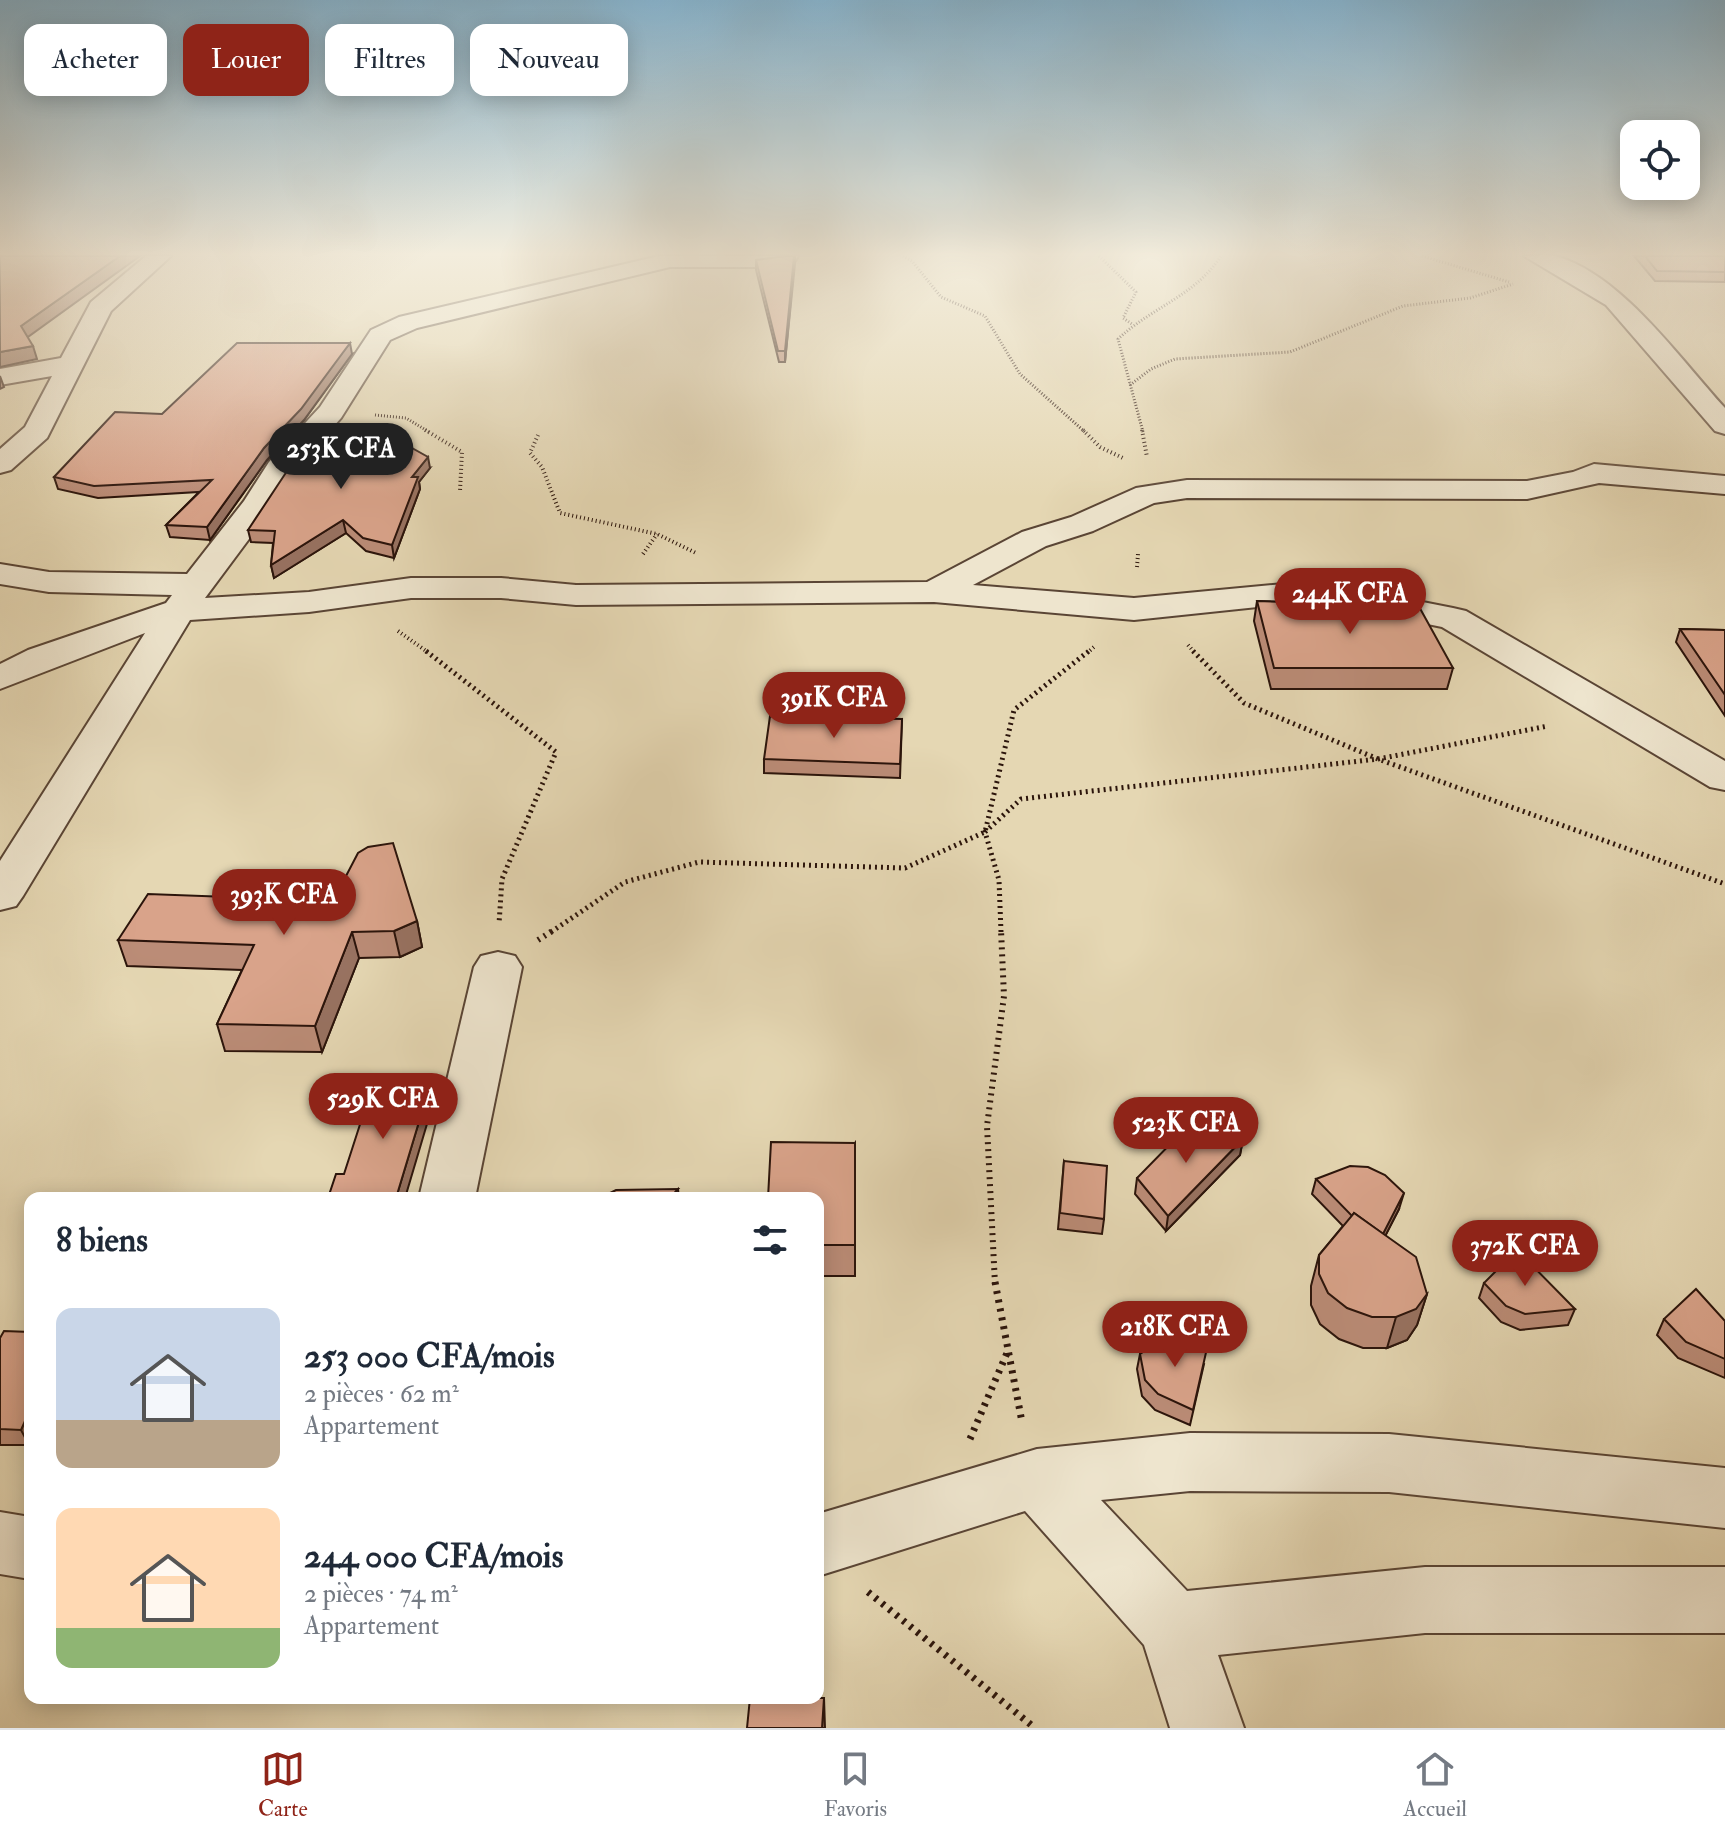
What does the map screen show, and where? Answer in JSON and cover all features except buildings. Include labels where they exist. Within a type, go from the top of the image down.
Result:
[{"type":"street","points":[[0,464],[37,432],[84,337]]},
{"type":"street","points":[[0,896],[188,597],[258,505],[280,468],[331,412],[379,337]]},
{"type":"street","points":[[1645,337],[1725,425]]},
{"type":"street","points":[[0,377],[69,365]]},
{"type":"street","points":[[934,592],[1034,539],[1082,524],[1147,495],[1187,489],[1527,490],[1582,480],[1594,473],[1725,485]]},
{"type":"street","points":[[0,574],[188,597],[309,602],[411,588],[501,588],[576,595],[934,592],[1134,609],[1316,591],[1453,619],[1725,778]]},
{"type":"street","points":[[0,678],[188,597]]},
{"type":"street","points":[[448,1192],[498,967]]},
{"type":"street","points":[[836,1563],[940,1507],[1037,1478],[1190,1462],[1389,1463],[1725,1498]]},
{"type":"street","points":[[1037,1478],[1173,1626],[1207,1728]]},
{"type":"street","points":[[0,1543],[24,1547]]},
{"type":"street","points":[[1173,1626],[1425,1600],[1725,1600]]},
{"type":"path","points":[[997,337],[1020,374],[1061,407],[1100,447],[1187,489]]},
{"type":"path","points":[[1120,337],[1118,339],[1130,385],[1144,427],[1148,470]]},
{"type":"path","points":[[1130,385],[1151,369],[1175,359],[1290,352],[1328,337]]},
{"type":"path","points":[[331,412],[406,418],[462,452],[460,491]]},
{"type":"path","points":[[538,435],[530,453],[542,467],[560,513],[657,534],[696,553],[765,595]]},
{"type":"path","points":[[1037,1478],[1007,1352],[992,1266],[987,1126],[1004,996],[999,880],[985,832],[1014,710],[1121,626],[1134,609],[1138,554]]},
{"type":"path","points":[[1134,609],[1185,642],[1244,703],[1378,759],[1725,884]]},
{"type":"path","points":[[394,629],[440,660],[556,752],[502,879],[498,967]]},
{"type":"path","points":[[498,967],[625,882],[699,862],[905,868],[985,832],[1021,799],[1378,759],[1565,723],[1632,722]]},
{"type":"path","points":[[940,1507],[1007,1352]]},
{"type":"path","points":[[836,1563],[1035,1728]]}]
